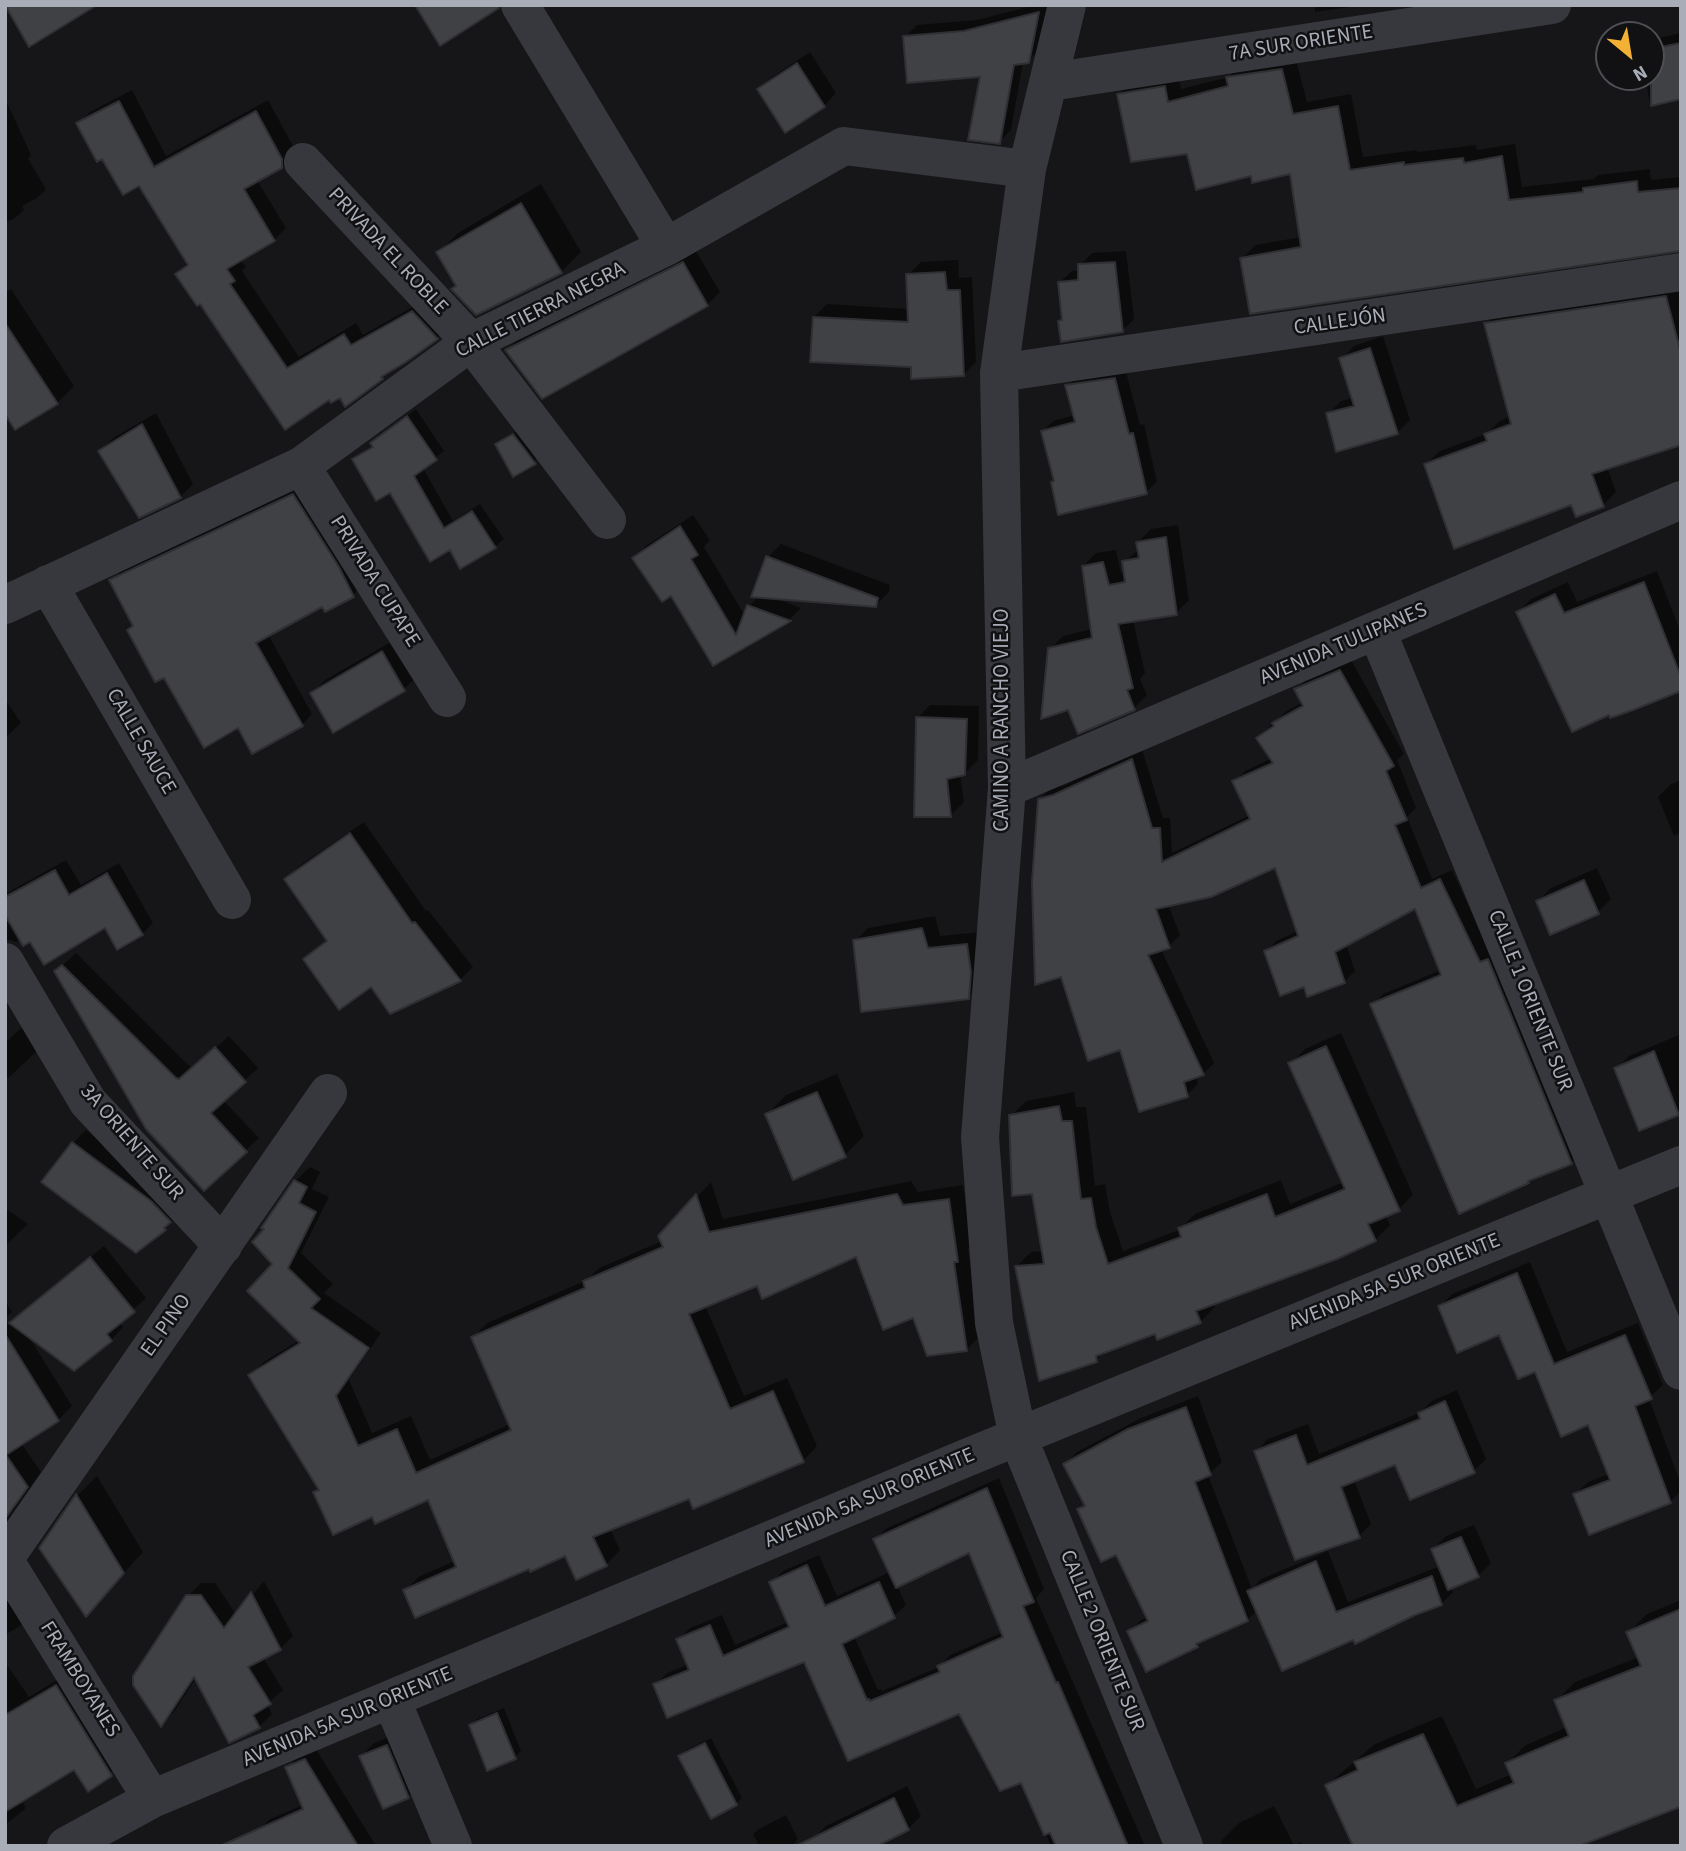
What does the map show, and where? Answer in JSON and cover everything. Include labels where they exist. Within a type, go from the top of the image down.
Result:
[{"type":"street","points":[[520,5],[666,247]]},
{"type":"street","name":"CAMINO A RANCHO VIEJO","points":[[1018,1437],[994,1323],[980,1137],[1007,788],[999,373],[1027,169],[1067,5]]},
{"type":"street","name":"7A SUR ORIENTE","points":[[1050,82],[1552,5]]},
{"type":"street","name":"CALLE TIERRA NEGRA","points":[[5,604],[301,466],[471,342],[666,247],[844,146],[1027,169]]},
{"type":"street","name":"PRIVADA EL ROBLE","points":[[303,162],[471,342],[607,520]]},
{"type":"street","name":"CALLEJÓN","points":[[999,373],[1681,272]]},
{"type":"street","name":"PRIVADA CUPAPE","points":[[301,466],[447,698]]},
{"type":"street","name":"AVENIDA TULIPANES","points":[[1007,788],[1681,500]]},
{"type":"street","name":"CALLE SAUCE","points":[[48,584],[232,900]]},
{"type":"street","name":"CALLE 1 ORIENTE SUR","points":[[1377,631],[1681,1371]]},
{"type":"street","name":"3A ORIENTE SUR","points":[[5,962],[88,1102],[223,1245]]},
{"type":"street","name":"EL PINO","points":[[5,1560],[328,1093]]},
{"type":"street","name":"AVENIDA 5A SUR ORIENTE","points":[[66,1846],[152,1799],[1018,1437],[1681,1165]]},
{"type":"street","name":"CALLE 2 ORIENTE SUR","points":[[1018,1437],[1184,1846]]},
{"type":"street","name":"FRAMBOYANES","points":[[5,1560],[152,1799]]},
{"type":"street","points":[[392,1700],[453,1846]]},
{"type":"building","points":[[5,5],[97,5],[29,47]]},
{"type":"building","points":[[415,5],[498,5],[499,8],[440,46]]},
{"type":"building","points":[[1039,12],[1029,63],[1014,65],[1000,144],[968,140],[980,77],[907,83],[903,36],[964,31]]},
{"type":"building","points":[[1681,43],[1681,99],[1651,106],[1651,91],[1665,91],[1665,46]]},
{"type":"building","points":[[797,63],[825,107],[785,133],[757,89]]},
{"type":"building","points":[[1282,69],[1293,114],[1338,106],[1350,170],[1404,162],[1404,165],[1463,158],[1464,163],[1502,156],[1509,200],[1583,192],[1583,188],[1637,181],[1638,192],[1681,188],[1681,251],[1250,314],[1240,258],[1301,247],[1290,174],[1252,183],[1251,176],[1196,190],[1187,154],[1131,162],[1117,94],[1165,86],[1168,102],[1228,86],[1226,77]]},
{"type":"building","points":[[119,101],[154,167],[256,111],[282,159],[282,168],[244,189],[275,241],[227,269],[235,281],[230,284],[287,368],[344,334],[351,345],[412,311],[438,339],[381,377],[383,379],[345,407],[340,398],[331,403],[329,400],[285,430],[200,304],[197,306],[175,274],[188,265],[139,186],[123,195],[102,159],[97,162],[76,123]]},
{"type":"building","points":[[521,203],[562,273],[476,315],[451,289],[456,286],[436,252]]},
{"type":"building","points":[[683,262],[708,306],[542,399],[505,350]]},
{"type":"building","points":[[1115,262],[1123,332],[1061,342],[1058,282],[1078,280],[1078,264]]},
{"type":"building","points":[[945,272],[947,290],[960,290],[964,376],[911,379],[911,367],[810,362],[813,317],[908,322],[906,274]]},
{"type":"building","points":[[1666,296],[1681,353],[1681,445],[1592,474],[1604,507],[1576,517],[1571,505],[1454,549],[1424,464],[1487,441],[1484,434],[1511,424],[1484,323]]},
{"type":"building","points":[[5,323],[58,404],[15,430],[5,414]]},
{"type":"building","points":[[1370,348],[1398,434],[1336,452],[1326,413],[1354,406],[1339,358]]},
{"type":"building","points":[[1115,378],[1129,434],[1133,433],[1147,494],[1058,515],[1051,482],[1054,481],[1041,431],[1075,422],[1065,385]]},
{"type":"building","points":[[407,416],[437,460],[414,476],[444,528],[472,511],[496,548],[460,569],[450,550],[430,562],[390,493],[376,501],[352,459],[373,447],[370,443]]},
{"type":"building","points":[[142,424],[181,498],[139,518],[98,451]]},
{"type":"building","points":[[513,434],[536,464],[513,477],[495,444]]},
{"type":"building","points":[[293,494],[339,567],[354,597],[325,612],[322,607],[256,643],[303,726],[252,754],[238,728],[204,748],[164,678],[155,682],[127,630],[133,626],[109,580]]},
{"type":"building","points":[[680,526],[698,555],[691,559],[736,635],[747,605],[791,621],[713,666],[671,596],[662,602],[632,558]]},
{"type":"building","points":[[1166,537],[1177,615],[1118,624],[1133,688],[1127,690],[1135,710],[1078,734],[1068,710],[1041,719],[1048,648],[1092,638],[1082,566],[1103,562],[1109,585],[1125,582],[1122,561],[1139,558],[1136,542]]},
{"type":"building","points":[[766,556],[878,598],[876,607],[751,597]]},
{"type":"building","points":[[1644,582],[1681,677],[1681,691],[1610,718],[1609,715],[1572,732],[1516,612],[1555,594],[1564,613]]},
{"type":"building","points":[[382,651],[405,691],[333,733],[310,693]]},
{"type":"building","points":[[1340,670],[1394,766],[1386,771],[1407,820],[1395,825],[1421,888],[1440,879],[1480,962],[1488,959],[1572,1164],[1528,1181],[1529,1183],[1459,1214],[1370,1004],[1441,975],[1415,909],[1335,952],[1345,983],[1307,997],[1304,987],[1280,996],[1264,951],[1298,936],[1275,868],[1211,897],[1156,909],[1170,948],[1148,955],[1204,1075],[1184,1082],[1188,1097],[1139,1112],[1120,1050],[1088,1061],[1061,977],[1035,985],[1032,882],[1038,799],[1053,795],[1132,759],[1152,828],[1160,828],[1162,862],[1250,819],[1232,781],[1273,763],[1256,738],[1274,726],[1272,723],[1303,706],[1294,689]]},
{"type":"building","points":[[916,717],[967,719],[965,775],[947,779],[951,817],[914,817]]},
{"type":"building","points":[[350,833],[412,923],[415,922],[461,981],[390,1014],[371,987],[339,1010],[303,959],[327,941],[284,879]]},
{"type":"building","points":[[55,870],[69,895],[107,873],[143,935],[117,950],[105,928],[44,965],[30,942],[23,946],[5,915],[5,897]]},
{"type":"building","points":[[1584,880],[1599,914],[1550,935],[1536,901]]},
{"type":"building","points":[[922,928],[928,948],[967,944],[971,972],[969,999],[861,1012],[853,940]]},
{"type":"building","points":[[62,965],[176,1078],[179,1079],[215,1047],[246,1082],[211,1113],[247,1152],[204,1191],[146,1129],[54,971]]},
{"type":"building","points":[[1326,1046],[1400,1211],[1368,1224],[1376,1241],[1337,1259],[1196,1311],[1201,1323],[1157,1340],[1155,1334],[1096,1356],[1097,1362],[1039,1381],[1015,1266],[1044,1264],[1032,1194],[1012,1196],[1009,1115],[1059,1106],[1062,1121],[1072,1121],[1081,1199],[1091,1198],[1096,1227],[1108,1264],[1181,1237],[1178,1228],[1267,1194],[1275,1217],[1345,1189],[1288,1063]]},
{"type":"building","points":[[1654,1051],[1679,1115],[1639,1131],[1614,1068]]},
{"type":"building","points":[[817,1092],[846,1157],[793,1180],[765,1114]]},
{"type":"building","points":[[72,1142],[151,1201],[171,1222],[164,1228],[166,1230],[136,1253],[41,1182]]},
{"type":"building","points":[[294,1180],[307,1187],[299,1203],[316,1212],[288,1268],[320,1299],[311,1308],[369,1348],[336,1396],[358,1446],[397,1429],[416,1473],[511,1430],[471,1337],[585,1288],[583,1281],[663,1247],[658,1236],[696,1194],[709,1232],[897,1194],[903,1205],[949,1199],[958,1262],[954,1262],[967,1351],[927,1356],[913,1318],[883,1330],[856,1257],[762,1299],[757,1286],[689,1314],[730,1409],[773,1391],[804,1462],[693,1509],[689,1499],[593,1537],[607,1566],[576,1580],[565,1556],[415,1618],[403,1590],[456,1567],[428,1500],[375,1524],[372,1517],[333,1535],[313,1492],[319,1490],[248,1375],[300,1343],[247,1291],[272,1264],[252,1242],[264,1229],[261,1228]]},
{"type":"building","points":[[90,1257],[135,1312],[107,1334],[112,1341],[74,1371],[9,1323]]},
{"type":"building","points":[[1517,1273],[1554,1364],[1625,1335],[1652,1399],[1635,1406],[1671,1503],[1589,1535],[1573,1494],[1610,1480],[1588,1425],[1561,1437],[1535,1372],[1518,1379],[1499,1335],[1457,1353],[1438,1306]]},
{"type":"building","points":[[5,1334],[59,1421],[6,1455],[28,1487],[5,1519]]},
{"type":"building","points":[[1445,1401],[1475,1473],[1410,1500],[1395,1465],[1341,1487],[1360,1538],[1295,1560],[1254,1451],[1296,1435],[1307,1465],[1420,1419],[1418,1413]]},
{"type":"building","points":[[1186,1407],[1211,1475],[1195,1482],[1248,1621],[1196,1644],[1198,1647],[1146,1672],[1127,1631],[1148,1621],[1116,1555],[1101,1562],[1077,1509],[1085,1506],[1063,1464],[1128,1429]]},
{"type":"building","points":[[987,1488],[1034,1602],[1023,1606],[1128,1846],[1056,1846],[1050,1833],[1044,1835],[1021,1783],[1000,1791],[959,1714],[848,1761],[804,1662],[667,1718],[653,1684],[689,1670],[676,1639],[710,1625],[723,1656],[789,1627],[769,1582],[807,1565],[825,1606],[879,1582],[895,1618],[842,1644],[867,1700],[940,1672],[937,1666],[1003,1637],[969,1553],[896,1588],[873,1539]]},
{"type":"building","points":[[76,1494],[124,1573],[86,1617],[39,1548]]},
{"type":"building","points":[[1461,1537],[1479,1577],[1448,1590],[1431,1549]]},
{"type":"building","points":[[1316,1561],[1336,1612],[1432,1576],[1442,1605],[1355,1644],[1353,1640],[1282,1671],[1247,1591]]},
{"type":"building","points":[[251,1592],[281,1650],[248,1667],[271,1704],[253,1715],[260,1728],[229,1743],[194,1677],[161,1727],[133,1685],[133,1676],[186,1595],[201,1595],[224,1628]]},
{"type":"building","points":[[1681,1609],[1680,1807],[1579,1846],[1353,1846],[1325,1785],[1358,1770],[1354,1762],[1423,1734],[1457,1806],[1514,1783],[1505,1763],[1569,1736],[1554,1700],[1641,1666],[1626,1632]]},
{"type":"building","points":[[56,1685],[112,1776],[88,1792],[74,1770],[5,1812],[5,1715]]},
{"type":"building","points":[[497,1713],[516,1759],[487,1771],[469,1725]]},
{"type":"building","points":[[705,1743],[737,1805],[711,1819],[678,1756]]},
{"type":"building","points":[[387,1745],[409,1798],[383,1809],[359,1756]]},
{"type":"building","points":[[305,1759],[358,1846],[220,1846],[303,1809],[285,1767]]},
{"type":"building","points":[[894,1798],[909,1830],[877,1846],[796,1846]]}]
